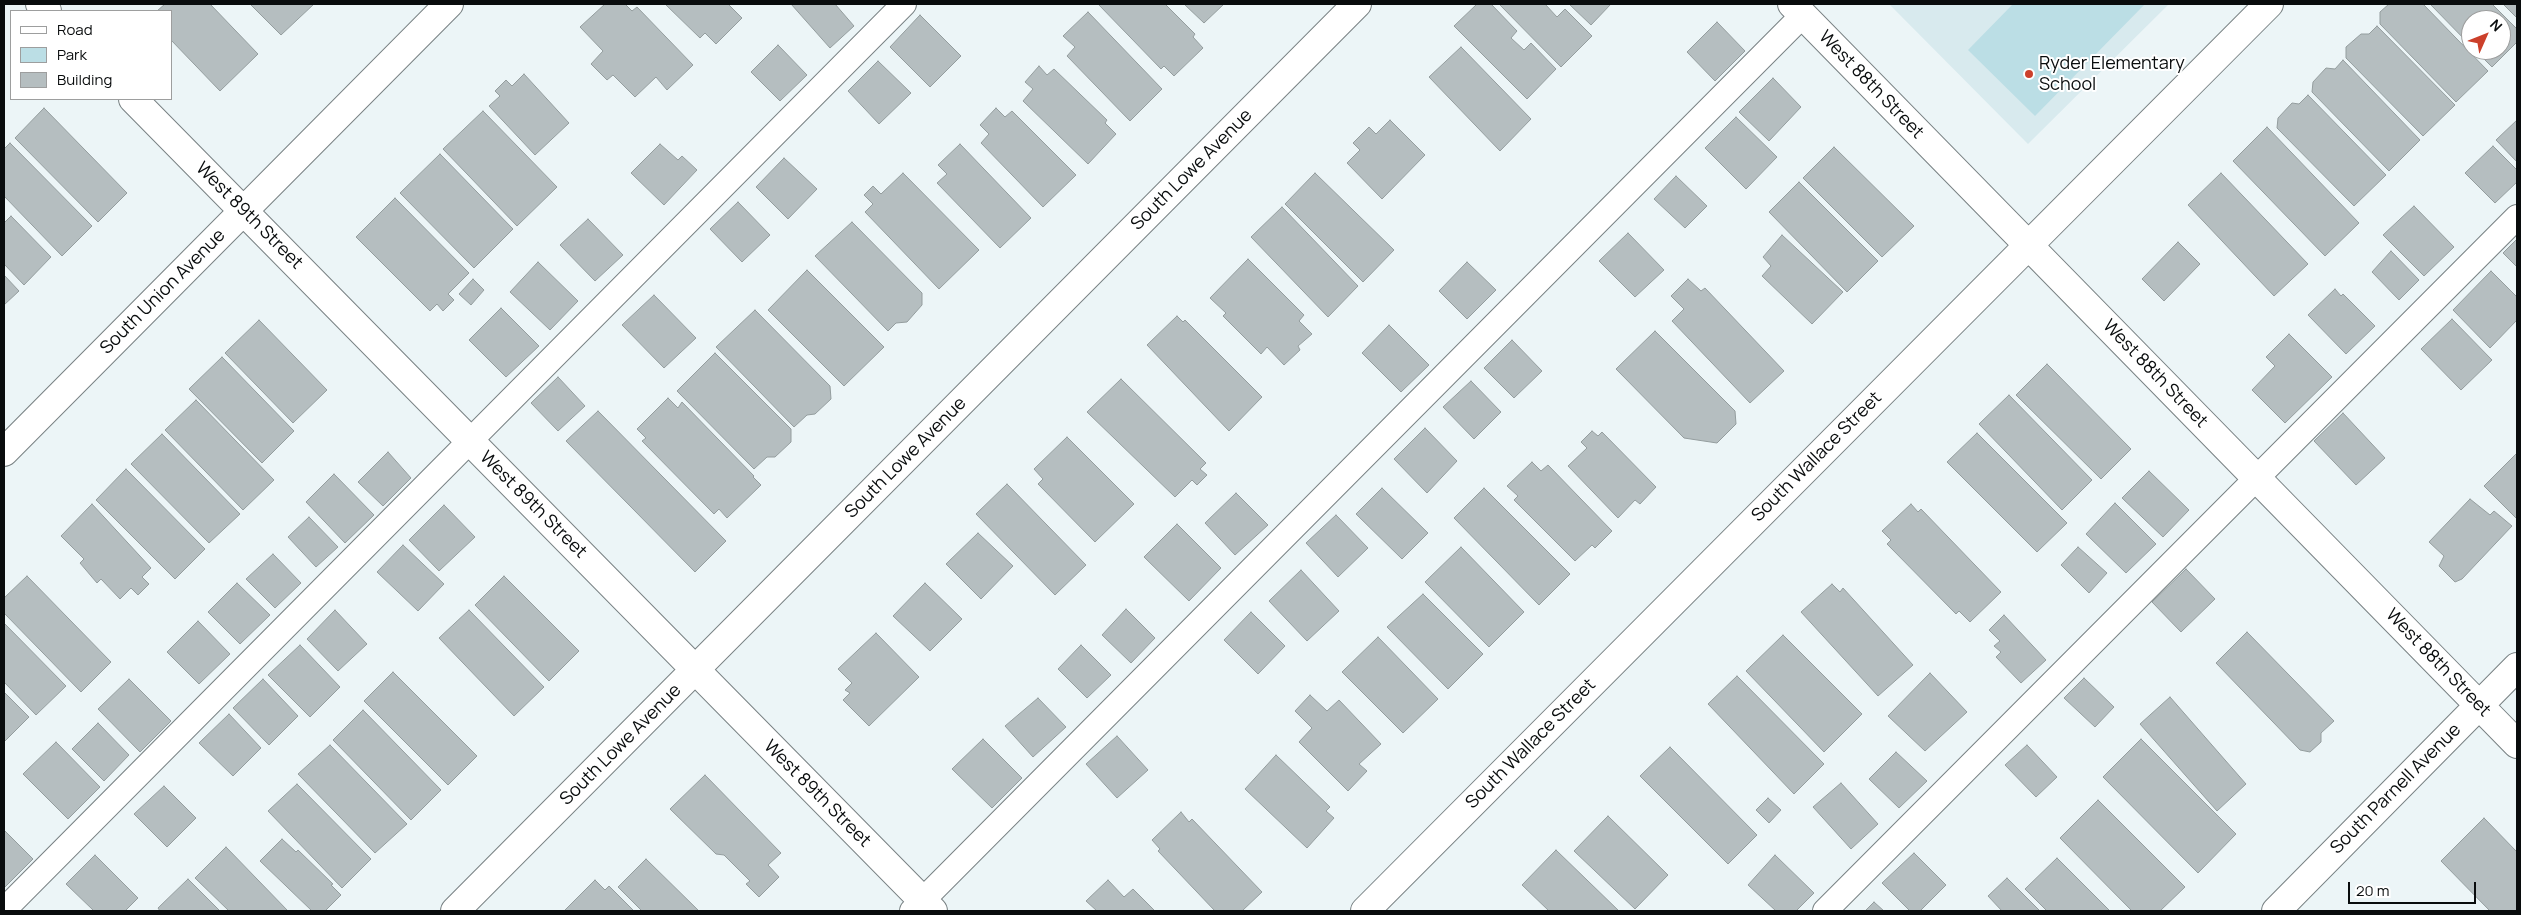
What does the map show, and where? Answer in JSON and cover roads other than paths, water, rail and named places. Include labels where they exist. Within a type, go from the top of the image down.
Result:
[{"type":"street","name":"South Union Avenue","points":[[4,452],[450,4]]},
{"type":"street","name":"South Lowe Avenue","points":[[455,911],[1357,4]]},
{"type":"street","name":"South Wallace Street","points":[[1365,911],[2269,4]]},
{"type":"street","name":"West 88th Street","points":[[1798,9],[2517,744]]},
{"type":"street","name":"West 89th Street","points":[[134,100],[695,670],[922,908]]},
{"type":"street","name":"South Parnell Avenue","points":[[2276,911],[2517,667]]},
{"type":"lane","points":[[4,910],[468,440],[904,4]]},
{"type":"lane","points":[[922,908],[1798,9]]},
{"type":"lane","points":[[1825,911],[2517,217]]},
{"type":"place","name":"Ryder Elementary School","points":[[2029,74]]}]
